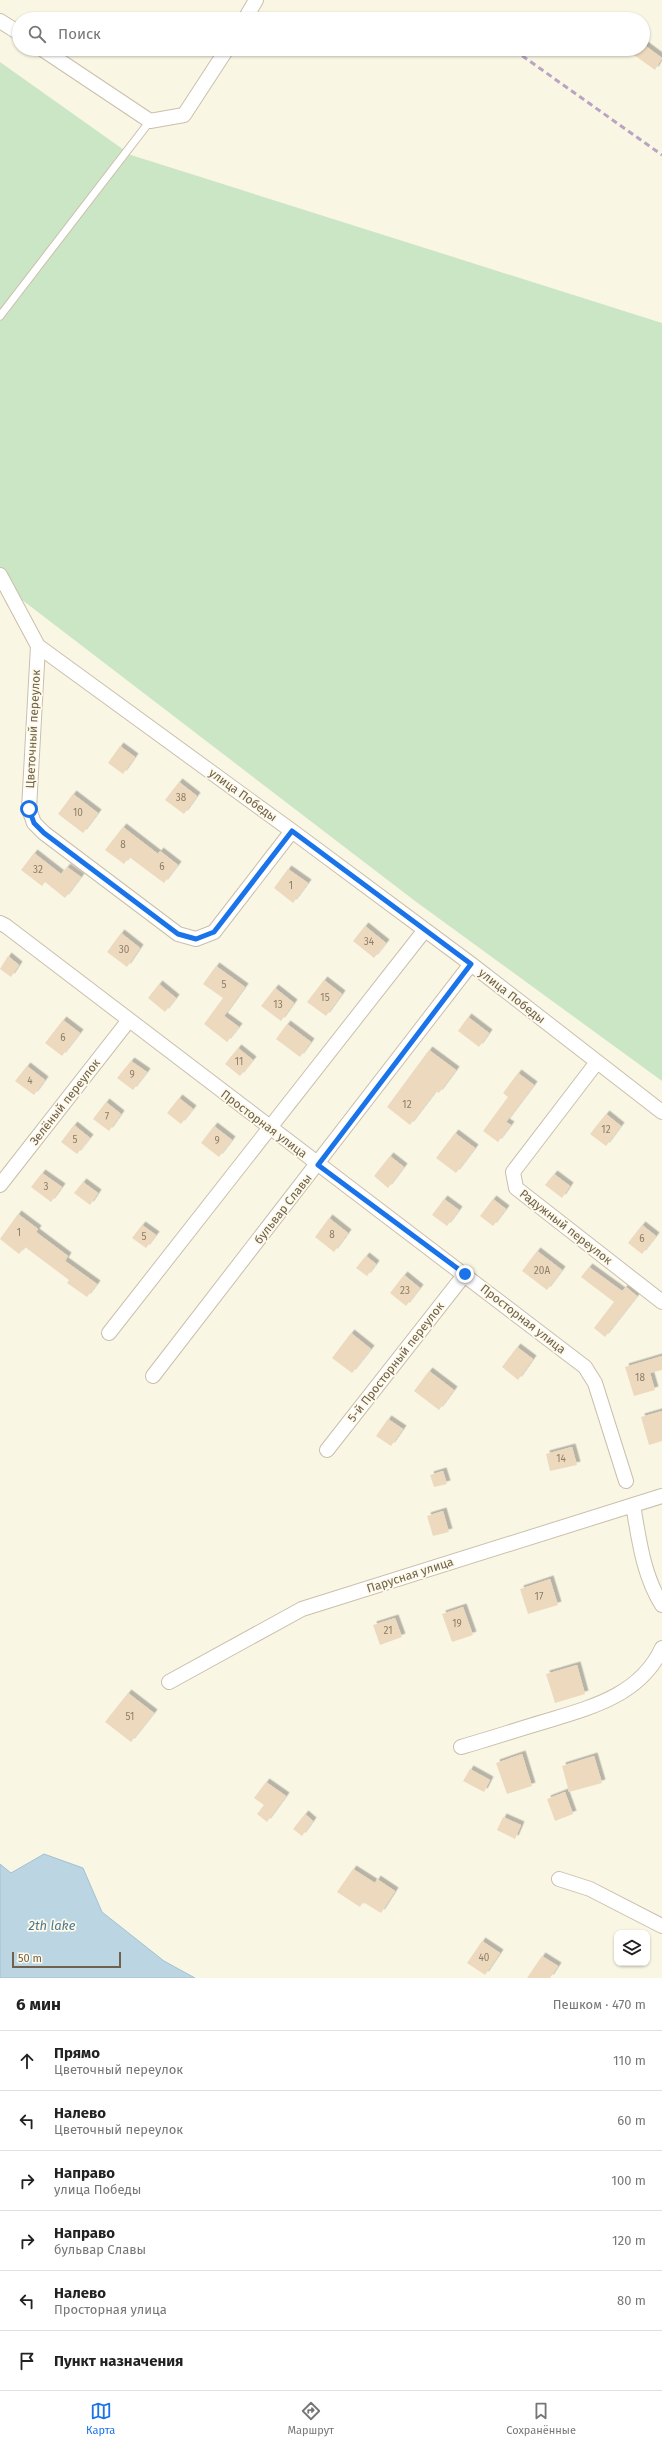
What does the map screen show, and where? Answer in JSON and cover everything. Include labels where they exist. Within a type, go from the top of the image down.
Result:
[{"type":"street","points":[[249,12],[256,0]]},
{"type":"street","points":[[0,21],[12,29]]},
{"type":"street","points":[[52,56],[150,121],[184,115],[222,56]]},
{"type":"street","name":"улица Победы","points":[[0,576],[38,646],[292,831],[424,931],[471,964],[662,1112]]},
{"type":"street","name":"Цветочный переулок","points":[[38,646],[29,809],[34,823],[44,833],[178,934],[196,939],[214,932],[292,831]]},
{"type":"street","name":"Просторная улица","points":[[0,923],[6,926],[318,1165],[465,1274],[585,1367],[595,1383],[626,1481]]},
{"type":"street","points":[[109,1333],[424,931]]},
{"type":"street","name":"бульвар Славы","points":[[153,1376],[318,1165],[471,964]]},
{"type":"street","name":"Зелёный переулок","points":[[0,1185],[129,1020]]},
{"type":"street","name":"Радужный переулок","points":[[597,1062],[512,1172],[516,1188],[662,1302]]},
{"type":"street","name":"5-й Просторный переулок","points":[[327,1450],[465,1274]]},
{"type":"street","name":"Парусная улица","points":[[169,1682],[302,1609],[662,1496]]},
{"type":"street","points":[[633,1505],[642,1560],[656,1595],[662,1605]]},
{"type":"street","points":[[461,1747],[602,1704],[626,1690],[644,1676],[662,1648]]},
{"type":"street","points":[[559,1879],[590,1889],[662,1926]]},
{"type":"lane","points":[[0,316],[150,121]]},
{"type":"green space","points":[[0,62],[131,155],[662,323],[662,1081],[415,901],[0,583]]},
{"type":"water","name":"2th lake","points":[[44,1854],[83,1868],[102,1912],[164,1961],[195,1978],[0,1978],[0,1864],[11,1873]]},
{"type":"building","points":[[650,49],[662,58],[655,70],[635,56],[650,56]]},
{"type":"building","points":[[120,746],[135,757],[123,774],[108,763]]},
{"type":"building","points":[[179,782],[197,796],[184,814],[165,800]]},
{"type":"building","points":[[73,794],[98,813],[83,833],[58,814]]},
{"type":"building","points":[[123,827],[158,854],[160,851],[178,865],[164,883],[129,857],[124,864],[105,850]]},
{"type":"building","points":[[34,853],[61,874],[67,867],[81,877],[65,898],[45,882],[42,886],[21,870]]},
{"type":"building","points":[[288,869],[308,883],[293,903],[274,888]]},
{"type":"building","points":[[365,926],[386,943],[374,958],[353,941]]},
{"type":"building","points":[[121,933],[140,948],[127,967],[107,952]]},
{"type":"building","points":[[8,956],[19,965],[11,977],[0,969]]},
{"type":"building","points":[[216,966],[245,987],[224,1016],[239,1027],[227,1042],[204,1024],[223,998],[203,984]]},
{"type":"building","points":[[324,980],[342,994],[326,1016],[307,1002]]},
{"type":"building","points":[[159,984],[176,998],[165,1012],[148,998]]},
{"type":"building","points":[[275,988],[294,1003],[281,1021],[261,1006]]},
{"type":"building","points":[[468,1017],[489,1033],[479,1047],[458,1031]]},
{"type":"building","points":[[63,1020],[80,1033],[62,1056],[45,1043]]},
{"type":"building","points":[[287,1024],[311,1042],[300,1057],[276,1039]]},
{"type":"building","points":[[238,1048],[253,1060],[240,1076],[225,1064]]},
{"type":"building","points":[[429,1050],[456,1070],[439,1093],[436,1091],[410,1125],[387,1107]]},
{"type":"building","points":[[131,1061],[147,1072],[133,1090],[117,1078]]},
{"type":"building","points":[[27,1066],[45,1080],[34,1095],[15,1081]]},
{"type":"building","points":[[518,1073],[534,1085],[506,1122],[511,1125],[498,1142],[483,1131],[508,1097],[503,1093]]},
{"type":"building","points":[[179,1098],[193,1109],[181,1124],[167,1113]]},
{"type":"building","points":[[106,1102],[121,1114],[109,1131],[93,1119]]},
{"type":"building","points":[[606,1114],[621,1126],[606,1146],[590,1134]]},
{"type":"building","points":[[74,1125],[90,1138],[77,1154],[61,1142]]},
{"type":"building","points":[[214,1126],[232,1140],[219,1157],[201,1143]]},
{"type":"building","points":[[455,1133],[475,1148],[456,1173],[436,1158]]},
{"type":"building","points":[[390,1156],[404,1167],[388,1188],[374,1176]]},
{"type":"building","points":[[42,1173],[62,1187],[51,1202],[31,1187]]},
{"type":"building","points":[[554,1174],[570,1186],[562,1198],[545,1185]]},
{"type":"building","points":[[83,1182],[98,1193],[90,1205],[74,1193]]},
{"type":"building","points":[[444,1199],[459,1210],[447,1226],[432,1215]]},
{"type":"building","points":[[493,1199],[506,1209],[493,1226],[480,1216]]},
{"type":"building","points":[[18,1214],[38,1229],[36,1232],[68,1256],[65,1261],[97,1284],[87,1297],[67,1283],[69,1280],[25,1247],[19,1254],[0,1239]]},
{"type":"building","points":[[329,1218],[348,1233],[334,1252],[315,1237]]},
{"type":"building","points":[[142,1225],[156,1235],[146,1248],[132,1238]]},
{"type":"building","points":[[642,1225],[656,1236],[642,1254],[628,1243]]},
{"type":"building","points":[[537,1251],[562,1270],[547,1290],[522,1271]]},
{"type":"building","points":[[366,1256],[376,1264],[367,1276],[356,1268]]},
{"type":"building","points":[[589,1267],[622,1291],[626,1287],[637,1296],[605,1337],[594,1328],[614,1302],[581,1277]]},
{"type":"building","points":[[404,1275],[420,1288],[406,1306],[390,1293]]},
{"type":"building","points":[[351,1333],[371,1349],[352,1373],[332,1358]]},
{"type":"building","points":[[517,1347],[533,1359],[518,1380],[502,1367]]},
{"type":"building","points":[[662,1356],[662,1370],[650,1373],[655,1390],[634,1396],[625,1367]]},
{"type":"building","points":[[429,1371],[454,1390],[439,1410],[414,1391]]},
{"type":"building","points":[[662,1411],[662,1441],[649,1445],[641,1417]]},
{"type":"building","points":[[388,1419],[403,1429],[391,1446],[376,1436]]},
{"type":"building","points":[[572,1447],[577,1465],[550,1471],[546,1454]]},
{"type":"building","points":[[443,1471],[447,1484],[434,1487],[430,1475]]},
{"type":"building","points":[[443,1511],[449,1532],[433,1536],[427,1516]]},
{"type":"building","points":[[550,1579],[558,1605],[528,1614],[520,1589]]},
{"type":"building","points":[[463,1607],[473,1635],[452,1642],[442,1614]]},
{"type":"building","points":[[395,1618],[402,1637],[380,1645],[373,1625]]},
{"type":"building","points":[[577,1665],[585,1694],[555,1703],[546,1674]]},
{"type":"building","points":[[128,1693],[154,1713],[131,1742],[105,1722]]},
{"type":"building","points":[[522,1754],[532,1786],[507,1794],[496,1763]]},
{"type":"building","points":[[594,1756],[602,1783],[569,1792],[562,1766]]},
{"type":"building","points":[[470,1769],[490,1780],[484,1792],[463,1781]]},
{"type":"building","points":[[266,1782],[286,1796],[267,1822],[257,1814],[264,1805],[254,1798]]},
{"type":"building","points":[[565,1792],[573,1814],[555,1821],[547,1799]]},
{"type":"building","points":[[305,1814],[313,1821],[302,1836],[293,1829]]},
{"type":"building","points":[[503,1817],[521,1825],[515,1839],[497,1830]]},
{"type":"building","points":[[353,1869],[375,1883],[377,1879],[395,1891],[381,1913],[363,1902],[360,1907],[337,1892]]},
{"type":"building","points":[[482,1941],[500,1953],[485,1975],[467,1963]]},
{"type":"building","points":[[542,1956],[558,1966],[550,1978],[527,1978]]},
{"type":"railway","points":[[522,56],[662,155]]},
{"type":"route","points":[[29,809],[34,823],[44,833],[178,934],[196,939],[214,932],[292,831],[424,931],[471,964],[318,1165],[465,1274]]}]
